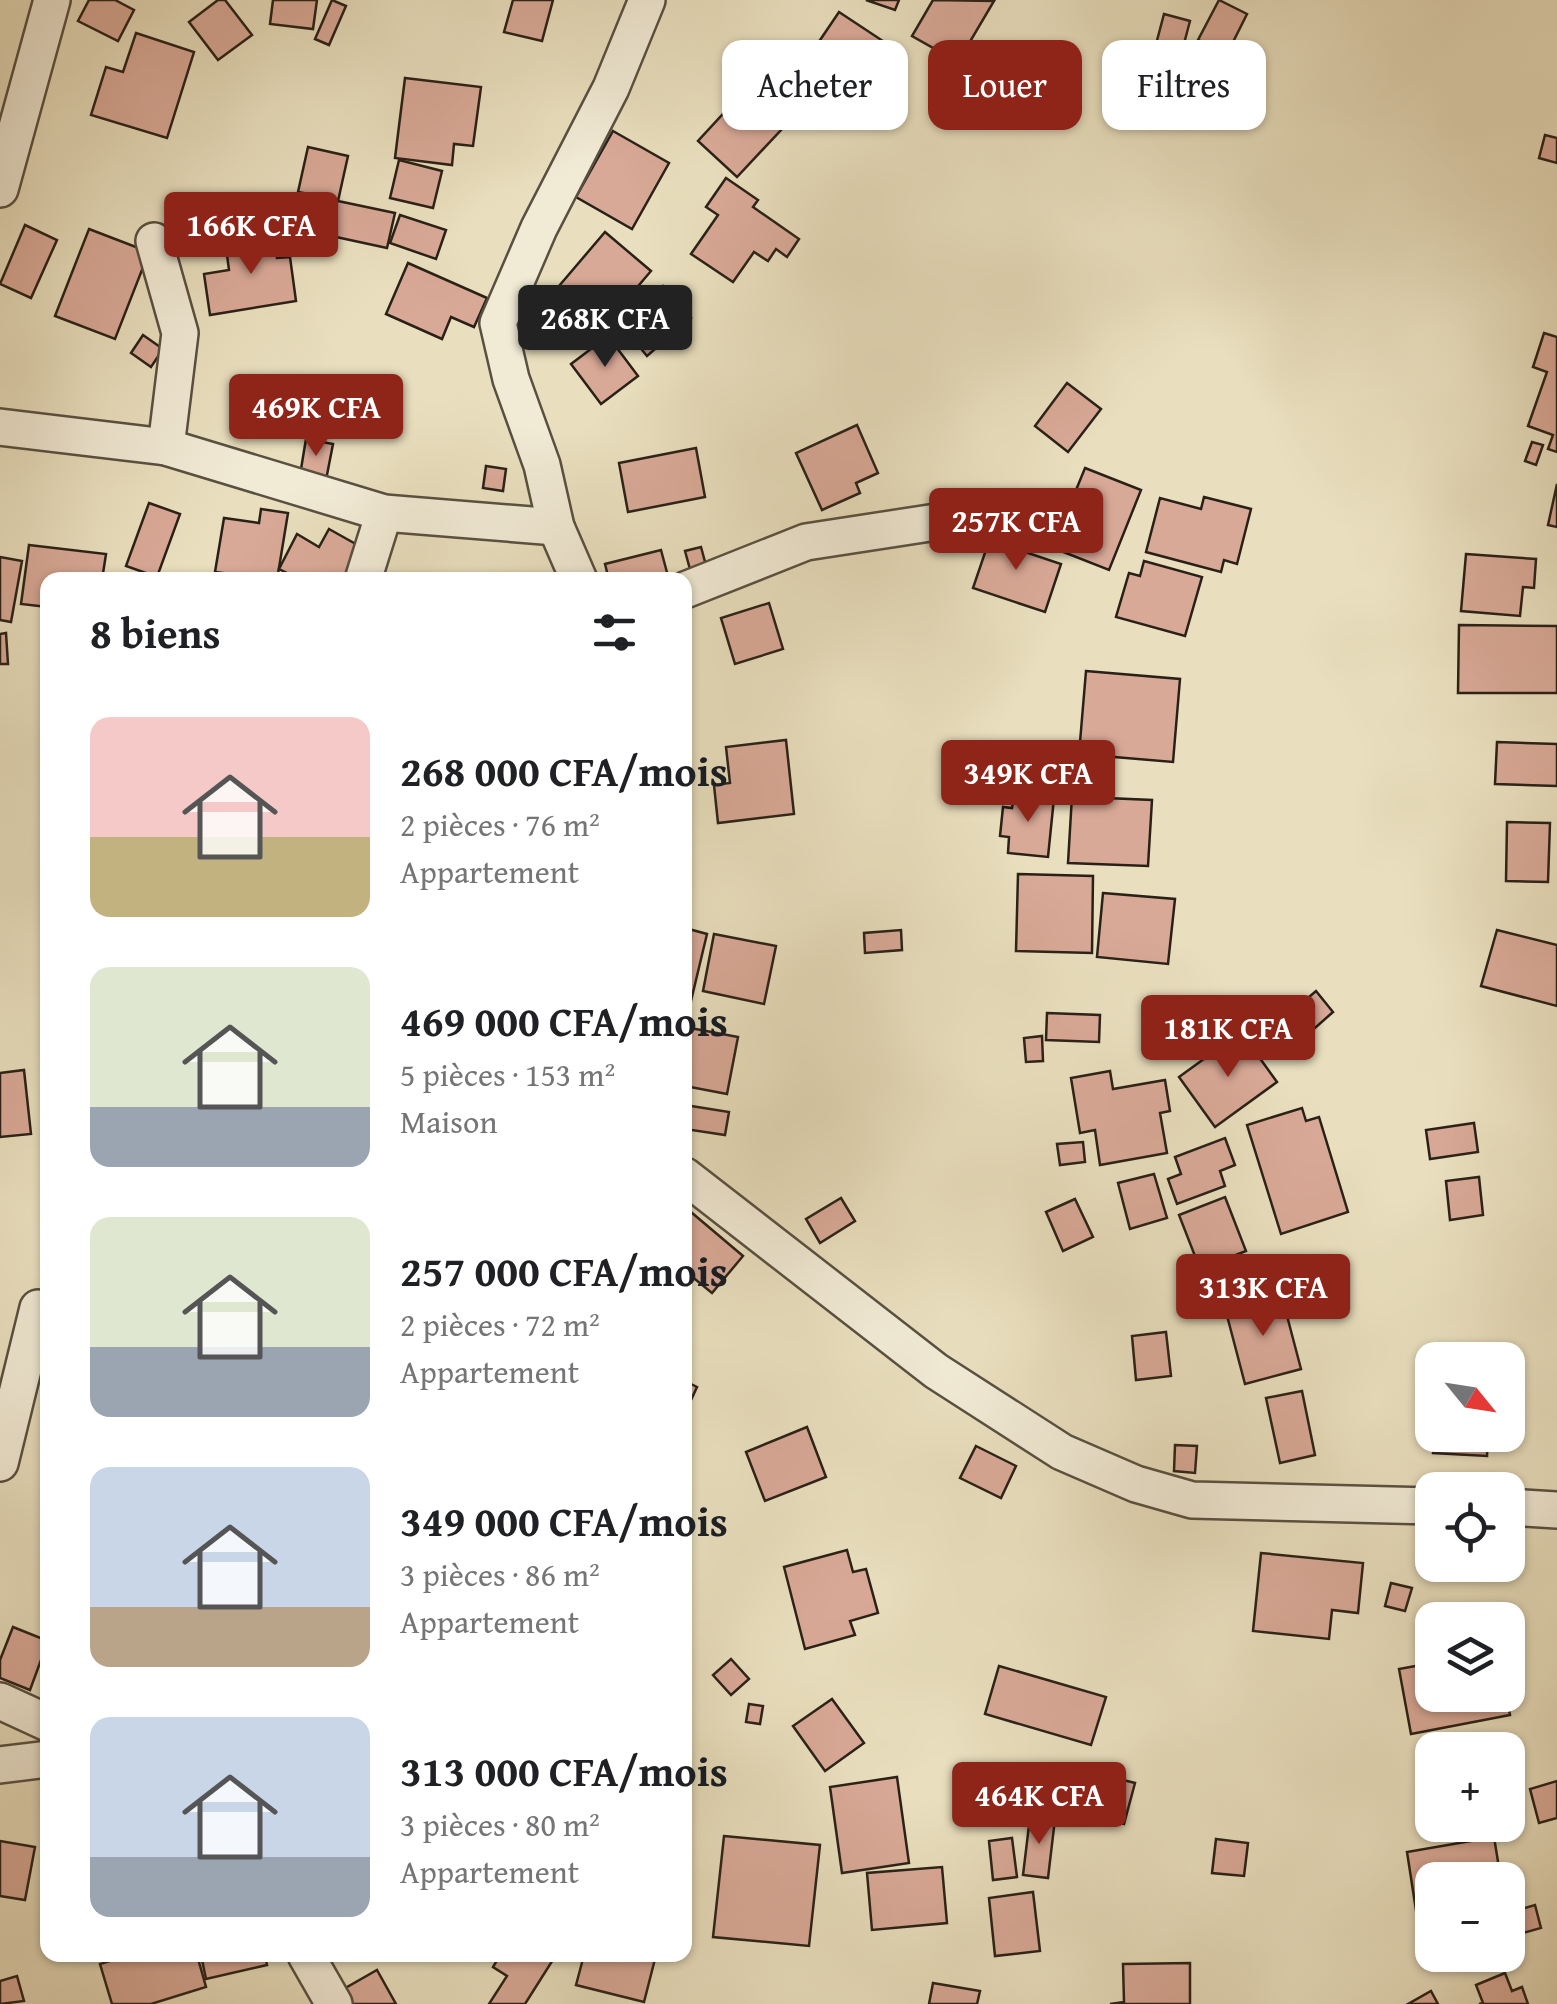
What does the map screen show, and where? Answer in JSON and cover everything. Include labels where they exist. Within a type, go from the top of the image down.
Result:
[{"type":"street","points":[[0,188],[52,0]]},
{"type":"street","points":[[575,572],[556,527],[542,465],[511,379],[498,323],[539,228],[610,88],[647,0]]},
{"type":"street","points":[[154,241],[180,332],[166,447]]},
{"type":"street","points":[[0,427],[166,447],[384,513],[556,527]]},
{"type":"street","points":[[366,572],[384,513]]},
{"type":"street","points":[[692,587],[806,542],[982,515]]},
{"type":"street","points":[[692,1181],[936,1371],[1062,1452],[1136,1484],[1192,1500],[1415,1506]]},
{"type":"street","points":[[0,1462],[38,1308]]},
{"type":"street","points":[[1525,1508],[1557,1510]]},
{"type":"street","points":[[0,1701],[40,1719]]},
{"type":"street","points":[[0,1765],[40,1760]]},
{"type":"street","points":[[310,1962],[334,2004]]},
{"type":"building","points":[[89,0],[115,0],[134,10],[118,41],[78,21]]},
{"type":"building","points":[[218,0],[225,0],[252,35],[218,60],[189,22]]},
{"type":"building","points":[[273,0],[317,0],[313,29],[270,24]]},
{"type":"building","points":[[332,0],[346,6],[329,45],[315,39]]},
{"type":"building","points":[[513,0],[553,0],[542,41],[504,32]]},
{"type":"building","points":[[866,0],[899,0],[895,10]]},
{"type":"building","points":[[933,0],[994,1],[971,40],[928,40],[928,45],[912,36]]},
{"type":"building","points":[[1219,0],[1247,14],[1234,40],[1198,40]]},
{"type":"building","points":[[839,12],[881,40],[820,40]]},
{"type":"building","points":[[1164,14],[1190,21],[1185,40],[1157,40]]},
{"type":"building","points":[[136,33],[194,52],[167,138],[91,115],[106,67],[123,72]]},
{"type":"building","points":[[405,78],[481,87],[473,146],[454,144],[452,165],[395,158]]},
{"type":"building","points":[[722,115],[722,130],[781,130],[737,177],[698,141]]},
{"type":"building","points":[[613,131],[669,163],[632,229],[576,197]]},
{"type":"building","points":[[1545,135],[1557,138],[1557,163],[1539,158]]},
{"type":"building","points":[[308,147],[348,156],[338,201],[395,213],[387,248],[313,232],[320,196],[298,192]]},
{"type":"building","points":[[399,160],[442,171],[433,208],[390,198]]},
{"type":"building","points":[[726,178],[758,200],[753,207],[799,239],[787,257],[776,249],[768,261],[754,252],[733,282],[691,254],[718,215],[706,207]]},
{"type":"building","points":[[400,215],[446,230],[436,259],[390,243]]},
{"type":"building","points":[[25,225],[57,240],[31,298],[0,284]]},
{"type":"building","points":[[89,229],[149,252],[115,339],[55,316]]},
{"type":"building","points":[[273,232],[277,258],[290,257],[296,301],[210,315],[204,274],[229,270],[225,240]]},
{"type":"building","points":[[605,232],[651,271],[605,325],[559,286]]},
{"type":"building","points":[[408,263],[487,298],[474,327],[451,317],[442,339],[386,314]]},
{"type":"building","points":[[663,286],[691,318],[647,356],[620,323]]},
{"type":"building","points":[[1544,333],[1557,337],[1557,452],[1548,449],[1553,435],[1528,426],[1547,372],[1533,367]]},
{"type":"building","points":[[143,335],[163,349],[151,367],[131,353]]},
{"type":"building","points":[[608,336],[638,376],[601,404],[571,364]]},
{"type":"building","points":[[1067,383],[1101,409],[1068,452],[1035,426]]},
{"type":"building","points":[[857,425],[878,473],[856,483],[860,493],[822,510],[796,453]]},
{"type":"building","points":[[306,439],[333,444],[326,480],[300,475]]},
{"type":"building","points":[[1532,442],[1543,445],[1536,465],[1525,461]]},
{"type":"building","points":[[696,448],[705,497],[628,512],[619,463]]},
{"type":"building","points":[[486,466],[506,469],[503,491],[483,488]]},
{"type":"building","points":[[1085,468],[1141,490],[1109,570],[1043,544],[1055,513],[1065,517]]},
{"type":"building","points":[[1557,484],[1557,527],[1548,525]]},
{"type":"building","points":[[1204,497],[1251,509],[1237,564],[1224,560],[1221,572],[1146,552],[1160,498],[1201,509]]},
{"type":"building","points":[[149,503],[180,514],[159,572],[126,566]]},
{"type":"building","points":[[261,509],[288,513],[278,572],[215,572],[224,518],[259,523]]},
{"type":"building","points":[[329,529],[361,547],[347,572],[279,569],[297,534],[319,547]]},
{"type":"building","points":[[992,532],[1028,544],[1025,552],[1061,564],[1045,612],[973,588]]},
{"type":"building","points":[[29,545],[106,554],[103,572],[40,572],[40,606],[21,604]]},
{"type":"building","points":[[701,547],[707,569],[691,572],[685,551]]},
{"type":"building","points":[[661,550],[667,572],[607,572],[605,564]]},
{"type":"building","points":[[1466,554],[1536,559],[1534,588],[1523,587],[1520,616],[1461,611]]},
{"type":"building","points":[[0,557],[22,561],[11,622],[0,620]]},
{"type":"building","points":[[1144,561],[1202,577],[1185,636],[1116,617],[1129,573],[1140,576]]},
{"type":"building","points":[[769,603],[783,649],[735,664],[721,618]]},
{"type":"building","points":[[1459,625],[1557,626],[1557,693],[1458,693]]},
{"type":"building","points":[[6,633],[8,664],[0,664],[0,634]]},
{"type":"building","points":[[1086,671],[1180,679],[1173,762],[1079,754]]},
{"type":"building","points":[[786,740],[794,814],[718,823],[714,785],[730,783],[726,747]]},
{"type":"building","points":[[1497,742],[1557,744],[1557,786],[1495,784]]},
{"type":"building","points":[[1073,779],[1109,781],[1107,798],[1152,800],[1148,866],[1068,863]]},
{"type":"building","points":[[1014,794],[1054,798],[1048,857],[1008,853],[1009,837],[1000,836],[1003,807],[1012,808]]},
{"type":"building","points":[[1507,822],[1550,823],[1548,882],[1506,881]]},
{"type":"building","points":[[1018,874],[1093,876],[1092,953],[1016,951]]},
{"type":"building","points":[[1103,893],[1175,899],[1168,964],[1097,957]]},
{"type":"building","points":[[692,930],[707,934],[692,997]]},
{"type":"building","points":[[901,930],[902,950],[865,953],[864,933]]},
{"type":"building","points":[[1497,930],[1557,945],[1557,1006],[1481,986]]},
{"type":"building","points":[[714,934],[776,946],[764,1004],[703,991]]},
{"type":"building","points":[[1316,991],[1333,1012],[1298,1043],[1280,1022]]},
{"type":"building","points":[[1047,1013],[1100,1015],[1099,1042],[1046,1040]]},
{"type":"building","points":[[692,1028],[738,1037],[727,1094],[692,1087]]},
{"type":"building","points":[[1241,1032],[1277,1082],[1215,1127],[1179,1077]]},
{"type":"building","points":[[1042,1036],[1043,1061],[1026,1062],[1024,1038]]},
{"type":"building","points":[[24,1070],[31,1134],[0,1137],[0,1073]]},
{"type":"building","points":[[1110,1071],[1113,1089],[1165,1080],[1170,1111],[1160,1113],[1167,1153],[1100,1165],[1095,1130],[1080,1133],[1071,1078]]},
{"type":"building","points":[[692,1106],[729,1112],[725,1135],[692,1130]]},
{"type":"building","points":[[1302,1108],[1306,1121],[1319,1117],[1348,1212],[1281,1234],[1247,1125]]},
{"type":"building","points":[[1474,1123],[1478,1152],[1430,1159],[1426,1130]]},
{"type":"building","points":[[1225,1138],[1235,1165],[1220,1171],[1225,1186],[1177,1204],[1168,1179],[1181,1174],[1175,1157]]},
{"type":"building","points":[[1083,1142],[1085,1162],[1060,1165],[1057,1144]]},
{"type":"building","points":[[1154,1174],[1167,1218],[1130,1229],[1118,1183]]},
{"type":"building","points":[[1479,1177],[1483,1215],[1450,1220],[1446,1181]]},
{"type":"building","points":[[1225,1197],[1246,1251],[1200,1269],[1179,1215]]},
{"type":"building","points":[[841,1198],[855,1221],[820,1243],[806,1219]]},
{"type":"building","points":[[1075,1199],[1093,1237],[1063,1251],[1046,1212]]},
{"type":"building","points":[[692,1213],[743,1256],[712,1293],[692,1277]]},
{"type":"building","points":[[1281,1293],[1301,1369],[1245,1384],[1225,1308]]},
{"type":"building","points":[[1166,1332],[1171,1376],[1136,1380],[1132,1336]]},
{"type":"building","points":[[1302,1391],[1315,1455],[1280,1463],[1266,1398]]},
{"type":"building","points":[[807,1427],[826,1477],[765,1501],[746,1452]]},
{"type":"building","points":[[1175,1445],[1197,1446],[1195,1473],[1174,1471]]},
{"type":"building","points":[[976,1446],[1016,1466],[1001,1498],[960,1478]]},
{"type":"building","points":[[1433,1452],[1487,1452],[1487,1456]]},
{"type":"building","points":[[847,1550],[853,1572],[866,1569],[878,1613],[850,1621],[855,1635],[805,1649],[784,1567]]},
{"type":"building","points":[[1261,1553],[1363,1563],[1358,1613],[1332,1610],[1329,1639],[1253,1631]]},
{"type":"building","points":[[1391,1583],[1412,1588],[1405,1611],[1385,1606]]},
{"type":"building","points":[[13,1627],[40,1638],[40,1663],[30,1690],[0,1678],[0,1660]]},
{"type":"building","points":[[731,1659],[749,1679],[731,1695],[713,1675]]},
{"type":"building","points":[[999,1666],[1106,1697],[1091,1745],[985,1714]]},
{"type":"building","points":[[1415,1666],[1415,1712],[1510,1715],[1411,1734],[1399,1669]]},
{"type":"building","points":[[832,1699],[864,1743],[825,1771],[793,1726]]},
{"type":"building","points":[[749,1704],[763,1706],[760,1724],[746,1722]]},
{"type":"building","points":[[1060,1764],[1135,1783],[1124,1824],[1049,1805]]},
{"type":"building","points":[[897,1777],[909,1863],[842,1873],[830,1787]]},
{"type":"building","points":[[1557,1781],[1557,1818],[1539,1823],[1530,1789]]},
{"type":"building","points":[[1030,1817],[1055,1819],[1048,1878],[1023,1875]]},
{"type":"building","points":[[724,1836],[820,1845],[809,1946],[713,1937]]},
{"type":"building","points":[[1012,1838],[1017,1877],[993,1880],[989,1841]]},
{"type":"building","points":[[1216,1839],[1248,1843],[1244,1876],[1212,1873]]},
{"type":"building","points":[[0,1841],[35,1847],[25,1900],[0,1896]]},
{"type":"building","points":[[1465,1842],[1495,1842],[1498,1862],[1415,1862],[1415,1904],[1407,1852]]},
{"type":"building","points":[[942,1867],[947,1923],[872,1930],[867,1873]]},
{"type":"building","points":[[1033,1892],[1040,1951],[995,1956],[989,1898]]},
{"type":"building","points":[[1535,1905],[1541,1928],[1525,1932],[1525,1908]]},
{"type":"building","points":[[199,1962],[206,1987],[151,2004],[112,2004],[100,1964]]},
{"type":"building","points":[[202,1962],[266,1962],[267,1965],[206,1979]]},
{"type":"building","points":[[496,1962],[552,1962],[525,2004],[489,2004],[507,1976],[493,1967]]},
{"type":"building","points":[[582,1962],[654,1962],[644,2002],[576,1985]]},
{"type":"building","points":[[1190,1963],[1190,2004],[1110,2004],[1124,2002],[1123,1964]]},
{"type":"building","points":[[377,1970],[396,2004],[350,2004],[342,1990]]},
{"type":"building","points":[[1505,1973],[1512,1991],[1522,1987],[1528,2004],[1479,2004],[1483,2003],[1476,1985]]},
{"type":"building","points":[[17,1976],[24,2001],[0,2004],[0,1981]]},
{"type":"building","points":[[933,1983],[980,1991],[977,2004],[929,2004]]},
{"type":"building","points":[[1431,1991],[1438,2004],[1408,2004]]}]
